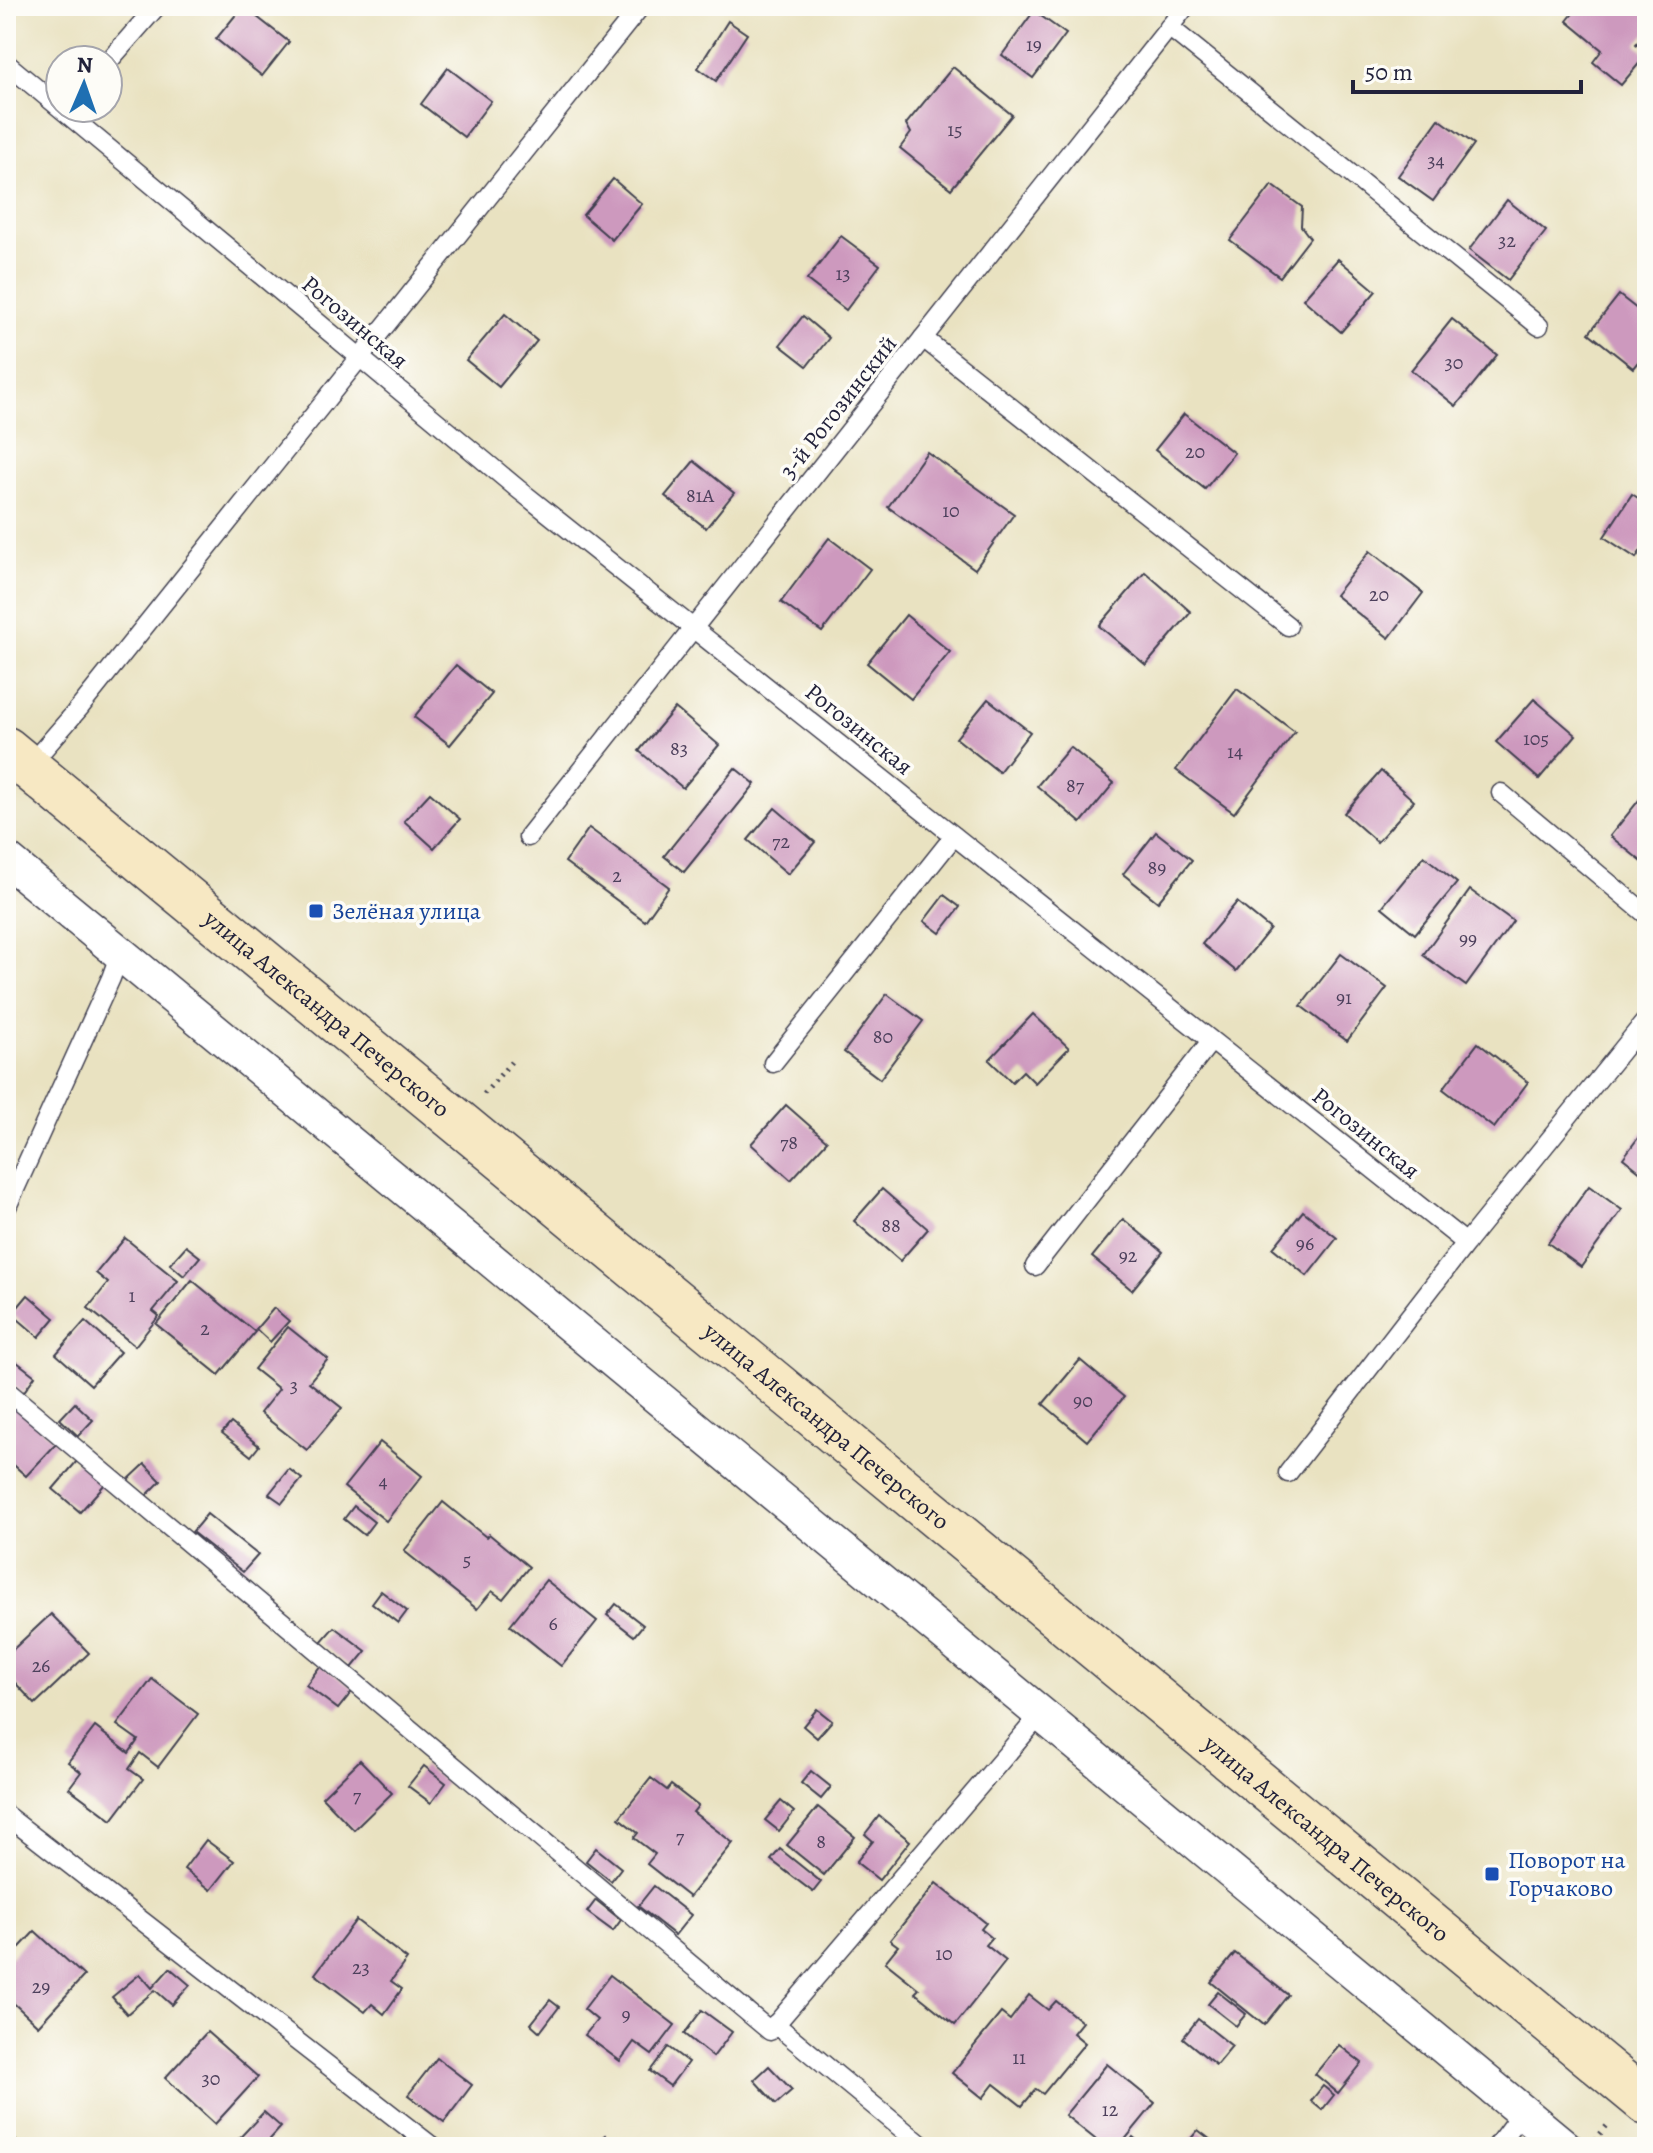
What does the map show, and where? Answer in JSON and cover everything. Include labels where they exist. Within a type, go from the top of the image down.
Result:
[{"type":"main road","name":"улица Александра Печерского","points":[[17,758],[1628,2112]]},
{"type":"street","points":[[6,859],[1565,2147]]},
{"type":"lane","points":[[124,44],[157,6]]},
{"type":"lane","points":[[17,758],[81,706],[641,6]]},
{"type":"lane","name":"3-й Рогозинский","points":[[528,837],[1186,6]]},
{"type":"lane","points":[[1169,27],[1539,326]]},
{"type":"lane","name":"Рогозинская","points":[[6,63],[44,92]]},
{"type":"lane","name":"Рогозинская","points":[[84,124],[518,489],[1466,1243]]},
{"type":"lane","points":[[923,338],[1288,626]]},
{"type":"lane","points":[[1501,793],[1647,915]]},
{"type":"lane","points":[[773,1063],[954,836]]},
{"type":"lane","points":[[6,1209],[120,953]]},
{"type":"lane","points":[[1288,1473],[1466,1243],[1647,1019]]},
{"type":"lane","points":[[1035,1266],[1211,1041]]},
{"type":"lane","points":[[6,1390],[770,2031],[1041,1714]]},
{"type":"lane","points":[[6,1815],[433,2147]]},
{"type":"lane","points":[[775,2024],[924,2147]]},
{"type":"lane","points":[[1496,2147],[1522,2112]]},
{"type":"path","points":[[484,1094],[511,1062]]},
{"type":"path","points":[[1590,2147],[1628,2112]]},
{"type":"building","points":[[243,6],[289,42],[262,76],[216,39]]},
{"type":"building","points":[[1579,6],[1647,6],[1647,32],[1636,44],[1647,54],[1621,85],[1593,62],[1602,50],[1567,21]]},
{"type":"building","points":[[1034,11],[1066,34],[1033,78],[1002,55]]},
{"type":"building","points":[[728,21],[747,34],[716,81],[698,68]]},
{"type":"building","points":[[953,67],[1012,115],[951,189],[900,148],[911,133],[906,124]]},
{"type":"building","points":[[448,68],[491,101],[464,137],[421,104]]},
{"type":"building","points":[[1439,119],[1474,144],[1433,201],[1398,176]]},
{"type":"building","points":[[613,179],[642,204],[612,240],[583,215]]},
{"type":"building","points":[[1272,185],[1302,207],[1301,226],[1310,238],[1280,277],[1230,240]]},
{"type":"building","points":[[1507,200],[1546,231],[1508,280],[1469,250]]},
{"type":"building","points":[[841,236],[880,265],[846,310],[807,280]]},
{"type":"building","points":[[1338,259],[1376,291],[1341,332],[1303,299]]},
{"type":"building","points":[[1619,295],[1647,317],[1647,351],[1633,368],[1589,333]]},
{"type":"building","points":[[505,314],[537,341],[499,387],[466,360]]},
{"type":"building","points":[[803,316],[829,338],[807,366],[780,345]]},
{"type":"building","points":[[1452,319],[1497,355],[1456,406],[1411,370]]},
{"type":"building","points":[[1184,414],[1234,453],[1205,489],[1155,450]]},
{"type":"building","points":[[927,452],[1014,514],[975,569],[888,507]]},
{"type":"building","points":[[694,461],[734,493],[706,528],[665,496]]},
{"type":"building","points":[[1632,494],[1647,504],[1647,541],[1636,558],[1604,537]]},
{"type":"building","points":[[829,538],[870,569],[822,632],[781,602]]},
{"type":"building","points":[[1370,551],[1423,593],[1389,638],[1335,595]]},
{"type":"building","points":[[1145,572],[1191,612],[1146,665],[1099,626]]},
{"type":"building","points":[[906,615],[950,652],[911,699],[867,663]]},
{"type":"building","points":[[456,665],[492,694],[450,745],[414,717]]},
{"type":"building","points":[[1237,689],[1295,732],[1234,813],[1176,770]]},
{"type":"building","points":[[988,699],[1030,732],[999,772],[956,738]]},
{"type":"building","points":[[1534,699],[1576,735],[1539,779],[1496,742]]},
{"type":"building","points":[[675,708],[719,745],[683,788],[639,751]]},
{"type":"building","points":[[1070,747],[1114,783],[1081,823],[1037,786]]},
{"type":"building","points":[[735,768],[755,784],[684,872],[664,856]]},
{"type":"building","points":[[1381,771],[1414,801],[1377,842],[1344,813]]},
{"type":"building","points":[[1647,790],[1647,866],[1610,836]]},
{"type":"building","points":[[430,793],[460,819],[434,848],[404,821]]},
{"type":"building","points":[[775,808],[815,842],[788,874],[748,840]]},
{"type":"building","points":[[589,828],[669,887],[645,921],[565,862]]},
{"type":"building","points":[[1156,832],[1192,860],[1158,902],[1123,874]]},
{"type":"building","points":[[1424,856],[1457,883],[1415,934],[1382,907]]},
{"type":"building","points":[[1470,890],[1513,921],[1466,986],[1423,955]]},
{"type":"building","points":[[944,895],[960,907],[940,933],[924,921]]},
{"type":"building","points":[[1237,902],[1270,929],[1236,971],[1202,944]]},
{"type":"building","points":[[1341,954],[1387,988],[1347,1041],[1301,1006]]},
{"type":"building","points":[[887,994],[923,1021],[880,1079],[844,1052]]},
{"type":"building","points":[[1033,1014],[1069,1048],[1035,1083],[1023,1071],[1012,1082],[989,1060]]},
{"type":"building","points":[[1478,1043],[1528,1082],[1494,1128],[1443,1089]]},
{"type":"building","points":[[786,1105],[827,1141],[791,1180],[751,1144]]},
{"type":"building","points":[[1647,1126],[1647,1177],[1623,1158]]},
{"type":"building","points":[[1589,1186],[1622,1210],[1581,1267],[1548,1243]]},
{"type":"building","points":[[882,1189],[928,1229],[900,1261],[854,1221]]},
{"type":"building","points":[[1303,1211],[1337,1238],[1307,1276],[1273,1248]]},
{"type":"building","points":[[1123,1219],[1163,1252],[1132,1290],[1092,1257]]},
{"type":"building","points":[[125,1238],[178,1281],[153,1311],[159,1316],[135,1346],[88,1308],[108,1283],[96,1273]]},
{"type":"building","points":[[186,1246],[200,1257],[184,1276],[170,1264]]},
{"type":"building","points":[[192,1280],[255,1332],[219,1375],[156,1324]]},
{"type":"building","points":[[28,1295],[55,1318],[39,1337],[12,1314]]},
{"type":"building","points":[[274,1308],[289,1321],[270,1342],[256,1329]]},
{"type":"building","points":[[85,1321],[120,1352],[91,1385],[56,1354]]},
{"type":"building","points":[[288,1327],[328,1359],[309,1382],[342,1408],[307,1450],[260,1413],[279,1389],[254,1369]]},
{"type":"building","points":[[1080,1360],[1124,1397],[1087,1441],[1043,1404]]},
{"type":"building","points":[[17,1362],[35,1376],[23,1393],[6,1381],[6,1376]]},
{"type":"building","points":[[6,1395],[57,1443],[26,1476],[6,1458]]},
{"type":"building","points":[[75,1403],[93,1420],[78,1436],[60,1419]]},
{"type":"building","points":[[231,1423],[259,1446],[251,1456],[222,1433]]},
{"type":"building","points":[[380,1442],[422,1476],[386,1521],[344,1487]]},
{"type":"building","points":[[77,1461],[105,1484],[80,1512],[53,1489]]},
{"type":"building","points":[[145,1464],[161,1481],[145,1497],[128,1480]]},
{"type":"building","points":[[289,1469],[302,1479],[282,1503],[269,1494]]},
{"type":"building","points":[[443,1502],[529,1567],[503,1599],[492,1591],[477,1609],[404,1551]]},
{"type":"building","points":[[354,1506],[374,1522],[364,1535],[344,1519]]},
{"type":"building","points":[[207,1514],[258,1555],[243,1572],[192,1532]]},
{"type":"building","points":[[546,1580],[597,1621],[561,1666],[510,1625]]},
{"type":"building","points":[[381,1591],[407,1611],[398,1623],[372,1603]]},
{"type":"building","points":[[616,1604],[643,1625],[634,1636],[607,1615]]},
{"type":"building","points":[[51,1614],[89,1653],[35,1704],[6,1673],[6,1656]]},
{"type":"building","points":[[334,1627],[366,1651],[352,1668],[320,1643]]},
{"type":"building","points":[[321,1665],[354,1689],[338,1709],[306,1685]]},
{"type":"building","points":[[152,1679],[198,1714],[158,1767],[140,1753],[129,1769],[143,1779],[112,1820],[69,1788],[81,1772],[68,1762],[95,1727],[129,1753],[138,1740],[117,1725]]},
{"type":"building","points":[[817,1709],[832,1721],[817,1738],[803,1726]]},
{"type":"building","points":[[360,1760],[392,1793],[354,1830],[322,1797]]},
{"type":"building","points":[[424,1766],[446,1783],[431,1803],[408,1786]]},
{"type":"building","points":[[811,1771],[831,1787],[821,1799],[801,1783]]},
{"type":"building","points":[[651,1778],[667,1790],[671,1785],[698,1806],[693,1812],[733,1843],[689,1897],[647,1864],[655,1854],[634,1838],[638,1833],[619,1818]]},
{"type":"building","points":[[781,1801],[794,1812],[779,1831],[765,1820]]},
{"type":"building","points":[[818,1807],[855,1837],[824,1875],[787,1845]]},
{"type":"building","points":[[879,1816],[910,1841],[879,1880],[856,1862],[873,1841],[865,1834]]},
{"type":"building","points":[[206,1840],[234,1861],[211,1890],[184,1869]]},
{"type":"building","points":[[596,1848],[621,1868],[611,1881],[586,1861]]},
{"type":"building","points":[[780,1849],[821,1882],[813,1892],[771,1860]]},
{"type":"building","points":[[936,1883],[986,1923],[981,1929],[992,1938],[986,1945],[1006,1961],[955,2025],[915,1993],[919,1989],[885,1962],[898,1946],[890,1940]]},
{"type":"building","points":[[654,1886],[691,1915],[675,1935],[638,1906]]},
{"type":"building","points":[[596,1900],[621,1920],[613,1931],[587,1912]]},
{"type":"building","points":[[356,1920],[407,1959],[391,1981],[402,1989],[384,2014],[372,2004],[365,2012],[315,1974]]},
{"type":"building","points":[[35,1931],[84,1976],[38,2026],[6,1996],[6,1962]]},
{"type":"building","points":[[1235,1953],[1288,1995],[1264,2025],[1211,1982]]},
{"type":"building","points":[[170,1968],[190,1985],[172,2005],[155,1990],[127,2014],[112,1997],[140,1974],[152,1988]]},
{"type":"building","points":[[610,1975],[675,2025],[652,2055],[634,2042],[620,2061],[585,2035],[597,2020],[584,2009]]},
{"type":"building","points":[[1218,1992],[1246,2014],[1236,2026],[1208,2004]]},
{"type":"building","points":[[1029,1995],[1048,2010],[1056,2001],[1082,2022],[1073,2033],[1085,2043],[1043,2094],[1036,2089],[1022,2106],[994,2084],[983,2098],[952,2073],[1001,2013],[1010,2020]]},
{"type":"building","points":[[550,2000],[559,2007],[540,2032],[531,2024]]},
{"type":"building","points":[[702,2010],[732,2032],[713,2057],[684,2034]]},
{"type":"building","points":[[1198,2019],[1232,2046],[1216,2065],[1183,2038]]},
{"type":"building","points":[[207,2032],[258,2077],[215,2124],[165,2078]]},
{"type":"building","points":[[1339,2045],[1362,2063],[1338,2093],[1315,2074]]},
{"type":"building","points":[[668,2047],[688,2062],[670,2086],[650,2071]]},
{"type":"building","points":[[437,2058],[472,2085],[444,2122],[408,2095]]},
{"type":"building","points":[[1107,2064],[1155,2103],[1119,2147],[1105,2147],[1065,2115]]},
{"type":"building","points":[[769,2066],[792,2090],[776,2104],[754,2080]]},
{"type":"building","points":[[1323,2086],[1334,2095],[1322,2110],[1311,2101]]},
{"type":"building","points":[[264,2112],[281,2127],[263,2147],[231,2147]]},
{"type":"building","points":[[1198,2130],[1220,2147],[1184,2147]]},
{"type":"building","points":[[6,2132],[23,2147],[6,2147]]},
{"type":"building","points":[[605,2135],[616,2147],[591,2147]]},
{"type":"building","points":[[1133,2137],[1145,2147],[1126,2147]]},
{"type":"place","name":"Зелёная улица","points":[[316,911]]},
{"type":"place","name":"Поворот на Горчаково","points":[[1492,1874]]}]
